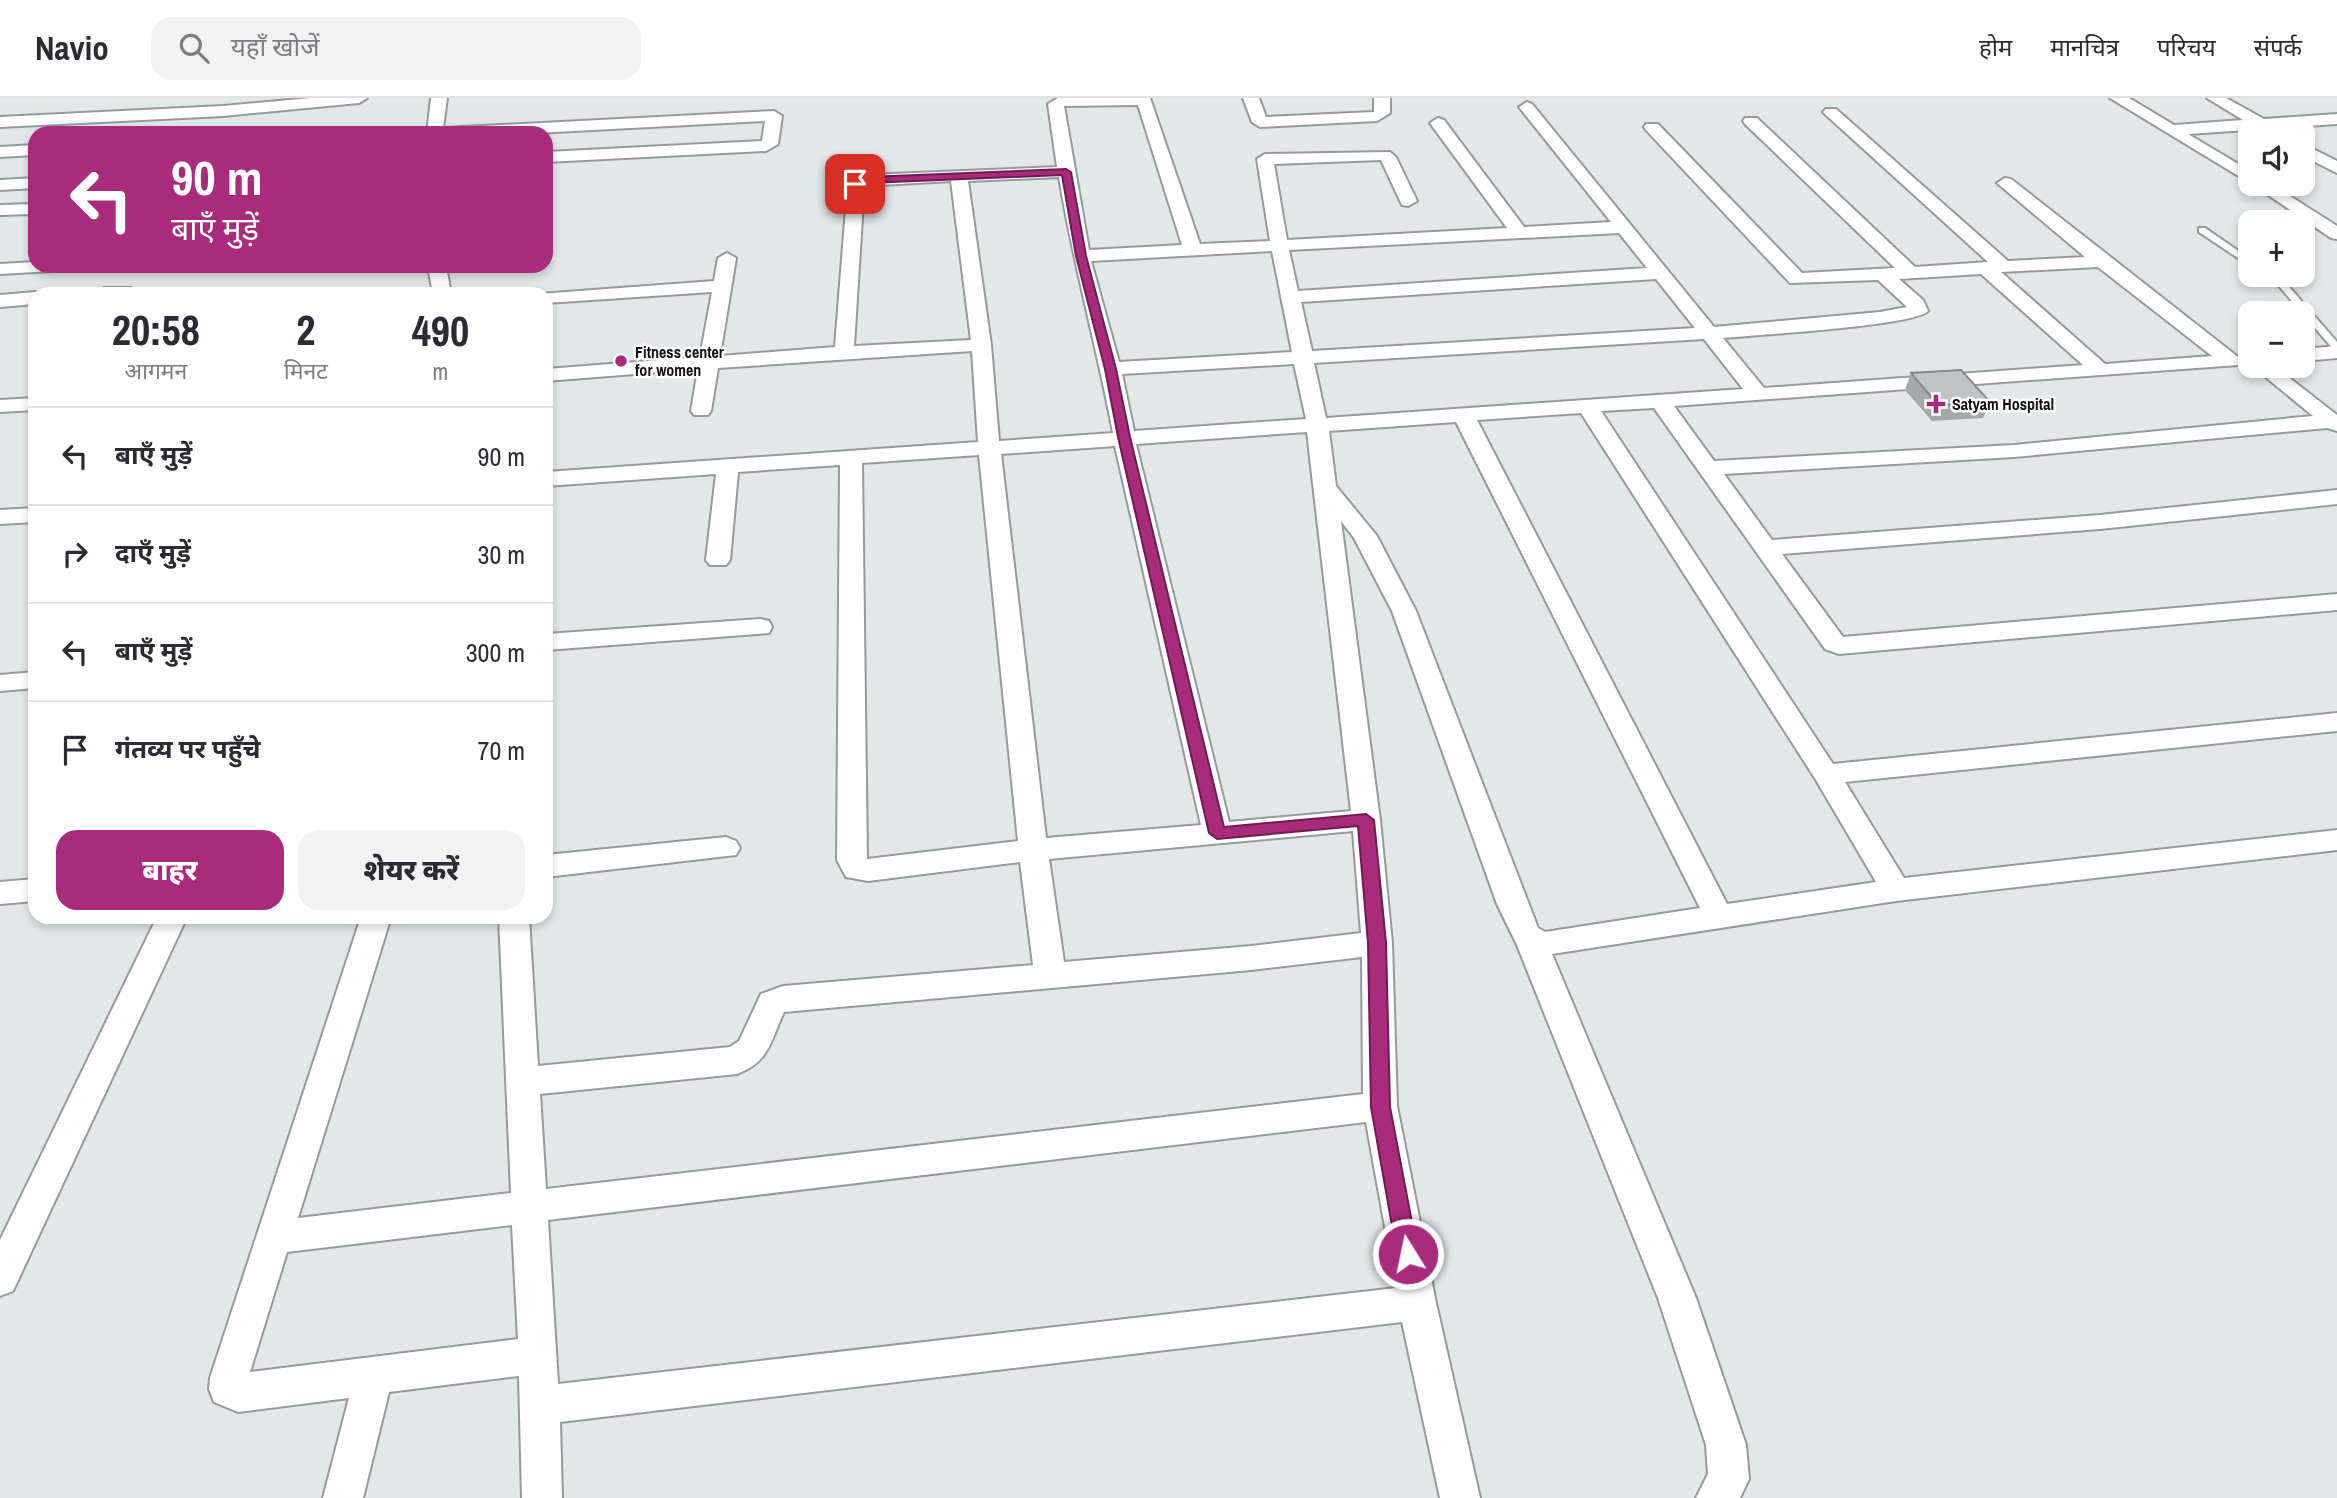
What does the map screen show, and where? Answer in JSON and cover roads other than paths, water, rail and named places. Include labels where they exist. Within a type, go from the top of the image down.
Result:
[{"type":"street","points":[[173,113],[185,98]]},
{"type":"street","points":[[0,122],[173,113],[359,98]]},
{"type":"street","points":[[436,126],[439,98]]},
{"type":"street","points":[[1251,98],[1260,122],[1377,116],[1382,113],[1382,98],[1391,98]]},
{"type":"street","points":[[2118,98],[2238,171]]},
{"type":"street","points":[[2215,98],[2251,119]]},
{"type":"street","points":[[1192,250],[1144,100],[1064,101],[1056,104],[1081,256],[1111,369],[1124,437],[1217,833]]},
{"type":"street","points":[[1527,107],[1759,395]]},
{"type":"street","points":[[1831,112],[2100,370]]},
{"type":"street","points":[[553,127],[774,116],[770,144],[766,146],[553,158]]},
{"type":"street","points":[[2315,122],[2337,119]]},
{"type":"street","points":[[1751,121],[1911,273]]},
{"type":"street","points":[[1438,123],[1518,231]]},
{"type":"street","points":[[1652,127],[1792,277],[1806,280],[2102,261]]},
{"type":"street","points":[[2170,130],[2238,129]]},
{"type":"street","points":[[2,154],[28,151]]},
{"type":"street","points":[[1408,201],[1388,158],[1384,155],[1265,159],[1279,244],[1317,423],[1366,820],[1377,943],[1380,1107],[1417,1303],[1460,1498]]},
{"type":"street","points":[[2315,156],[2337,168]]},
{"type":"street","points":[[845,352],[856,183],[866,180],[1066,172]]},
{"type":"street","points":[[959,176],[981,345],[989,447],[1033,850],[1050,975]]},
{"type":"street","points":[[0,185],[28,183]]},
{"type":"street","points":[[2006,183],[2102,261],[2238,358]]},
{"type":"street","points":[[2278,196],[2337,234]]},
{"type":"street","points":[[0,210],[28,209]]},
{"type":"street","points":[[1081,256],[1625,227]]},
{"type":"street","points":[[701,411],[727,258]]},
{"type":"street","points":[[0,269],[28,267]]},
{"type":"street","points":[[1290,297],[1662,273]]},
{"type":"street","points":[[1111,369],[1709,333],[1880,318],[1918,311],[1916,304],[1884,275]]},
{"type":"street","points":[[553,297],[723,286]]},
{"type":"street","points":[[0,301],[28,299]]},
{"type":"street","points":[[553,374],[709,361],[981,345]]},
{"type":"street","points":[[2315,353],[2337,350]]},
{"type":"street","points":[[553,478],[2238,360]]},
{"type":"street","points":[[2277,378],[2335,423]]},
{"type":"street","points":[[1661,401],[1834,643],[1844,647],[2337,602]]},
{"type":"street","points":[[0,406],[28,404]]},
{"type":"street","points":[[1587,406],[1826,774],[1896,890]]},
{"type":"street","points":[[1463,414],[1719,917]]},
{"type":"street","points":[[1709,468],[2014,451],[2335,423]]},
{"type":"street","points":[[851,457],[853,865],[856,869],[868,870],[1033,850],[1366,820]]},
{"type":"street","points":[[718,560],[728,466]]},
{"type":"street","points":[[1325,487],[1365,536],[1404,611],[1512,904],[1531,941],[1677,1298],[1726,1445],[1729,1479],[1716,1498]]},
{"type":"street","points":[[1766,548],[2100,522],[2337,497]]},
{"type":"street","points":[[0,517],[28,515]]},
{"type":"street","points":[[553,642],[760,627]]},
{"type":"street","points":[[0,683],[28,681]]},
{"type":"street","points":[[1826,774],[2337,722]]},
{"type":"street","points":[[1531,941],[1541,944],[1896,890],[2337,840]]},
{"type":"street","points":[[553,865],[726,848]]},
{"type":"street","points":[[0,893],[28,891]]},
{"type":"street","points":[[0,1279],[169,924]]},
{"type":"street","points":[[374,924],[229,1378],[228,1389],[238,1392],[535,1355]]},
{"type":"street","points":[[514,924],[527,1207],[540,1405],[542,1498]]},
{"type":"street","points":[[522,1082],[737,1060],[751,1049],[770,1006],[776,1000],[1377,943]]},
{"type":"street","points":[[274,1237],[1380,1107]]},
{"type":"street","points":[[540,1405],[1417,1303]]},
{"type":"street","points":[[343,1498],[374,1374]]},
{"type":"lane","points":[[2202,230],[2238,255]]},
{"type":"lane","points":[[2284,287],[2337,350]]},
{"type":"place","name":"Fitness center for women","points":[[621,361]]},
{"type":"place","name":"Satyam Hospital","points":[[1936,404]]}]
